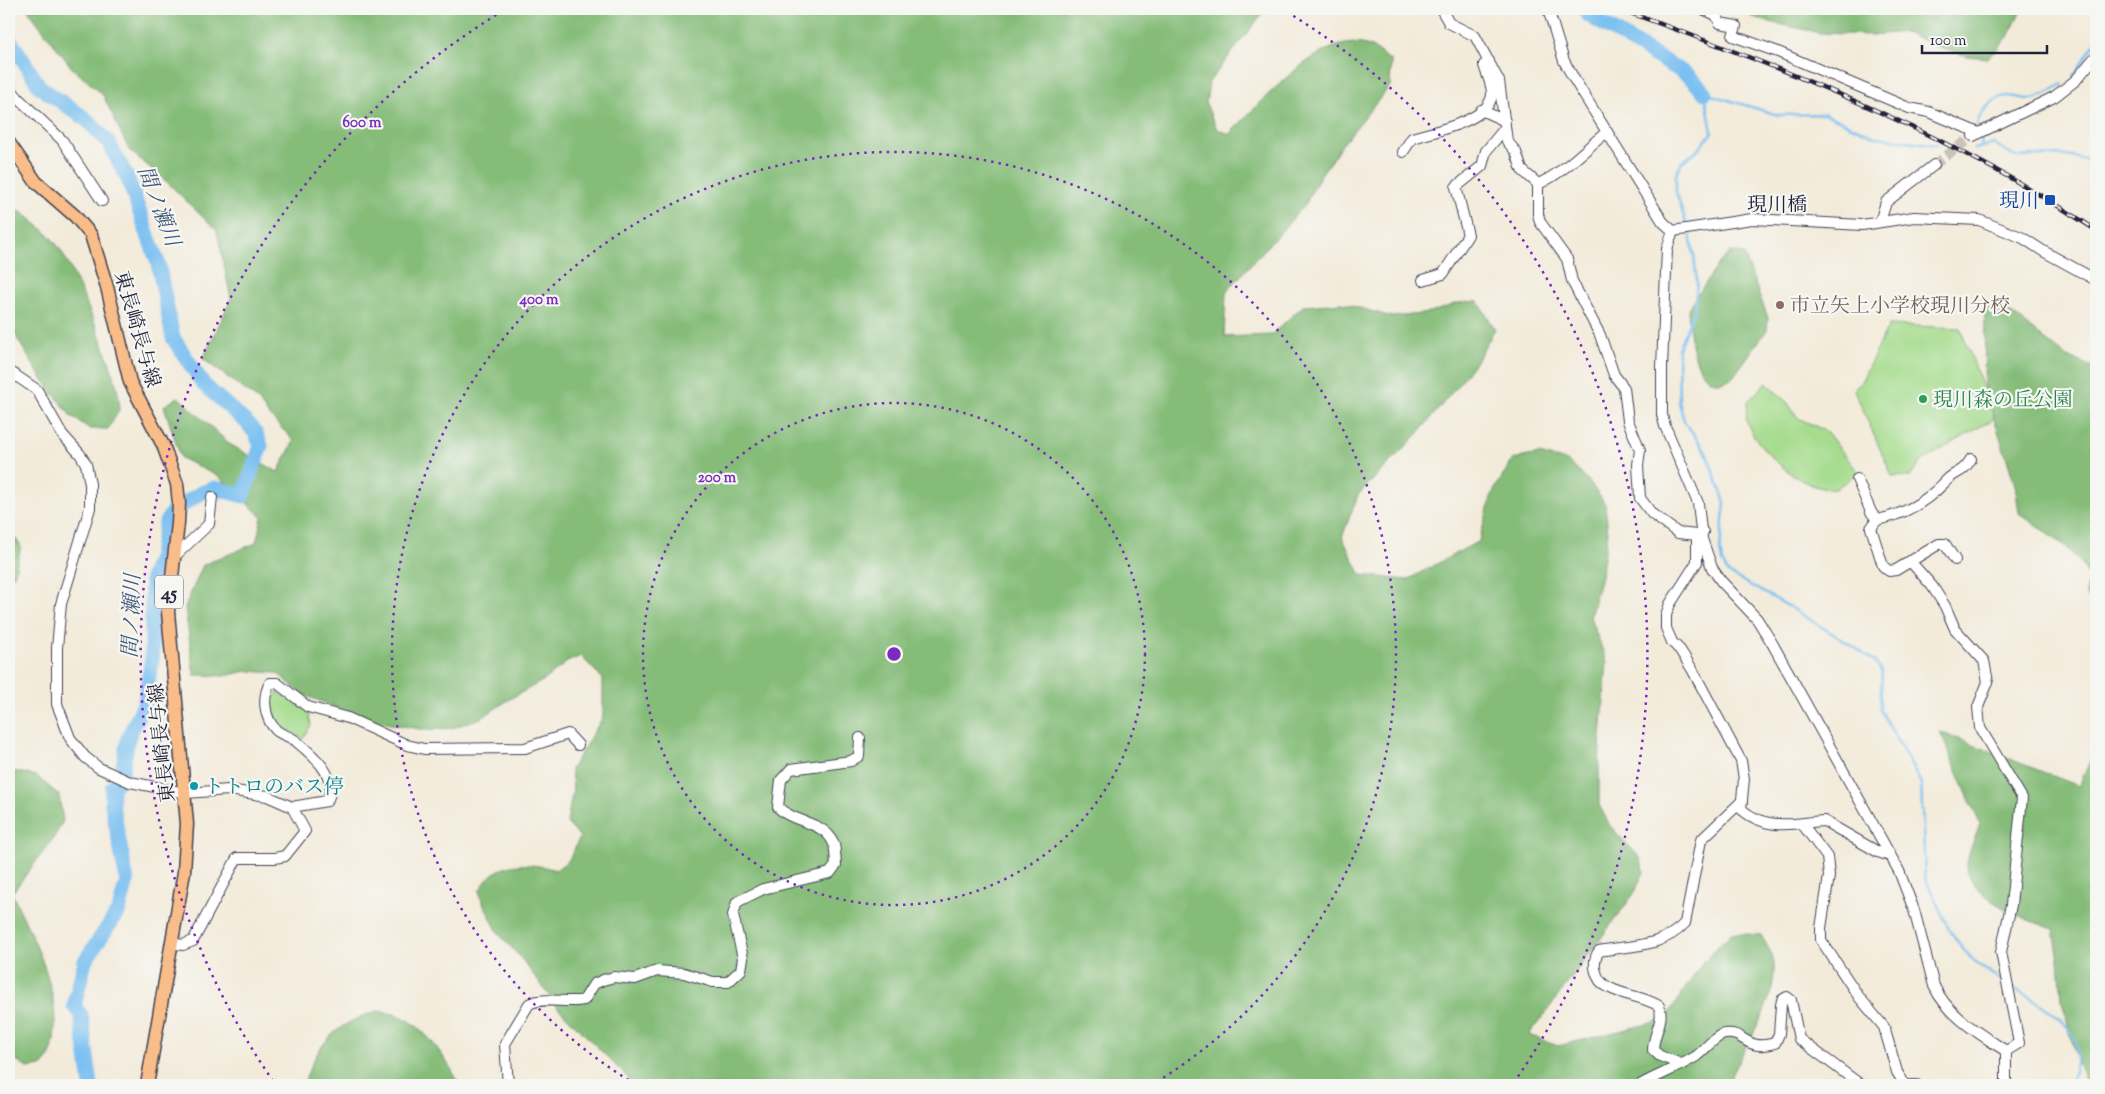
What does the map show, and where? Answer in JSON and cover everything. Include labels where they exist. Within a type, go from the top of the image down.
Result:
[{"type":"main road","name":"東長崎長与線","points":[[9,143],[36,182],[76,216],[91,235],[107,287],[130,382],[163,445],[177,484],[179,503],[168,612],[185,793],[186,848],[147,1085]]},
{"type":"street","points":[[1441,9],[1449,23],[1475,36],[1489,61],[1500,86],[1507,141],[1516,152],[1522,170],[1538,184],[1538,214],[1540,222],[1567,259],[1572,281],[1600,335],[1614,375],[1624,388],[1628,421],[1639,444],[1640,498],[1652,514],[1678,533],[1702,535]]},
{"type":"street","points":[[1548,9],[1564,61],[1664,222],[1677,230],[1667,249],[1662,415],[1698,503],[1702,535],[1712,568],[1721,581],[1756,618],[1890,856],[1909,894],[1939,998],[1975,1030],[2006,1051]]},
{"type":"street","points":[[1704,9],[1716,16],[1720,23],[1736,26],[1733,36],[1778,52],[1909,108],[1929,112],[1976,134],[2054,97],[2076,80],[2096,56]]},
{"type":"street","points":[[1403,152],[1412,138],[1456,126],[1489,103],[1493,94],[1484,65],[1489,61]]},
{"type":"street","points":[[9,87],[62,140],[102,201]]},
{"type":"street","points":[[1481,110],[1505,124]]},
{"type":"street","points":[[1422,280],[1443,274],[1468,235],[1456,186],[1482,166],[1486,151],[1505,124]]},
{"type":"street","points":[[1538,184],[1559,174],[1571,160],[1607,132]]},
{"type":"street","points":[[1880,222],[1886,202],[1934,165]]},
{"type":"street","name":"現川橋","points":[[1677,230],[1752,219],[1862,225],[1914,217],[1979,220],[2023,238],[2096,280]]},
{"type":"street","points":[[9,371],[37,390],[62,434],[80,454],[86,464],[90,484],[90,508],[62,604],[57,648],[57,704],[70,738],[85,757],[99,768],[130,782],[185,793],[230,790],[267,796],[292,807],[327,801],[330,795],[330,780],[325,768],[295,740],[276,730],[266,714],[264,693],[270,683],[277,683],[308,707],[348,718],[407,745],[424,749],[525,748],[568,734],[578,745]]},
{"type":"street","points":[[1955,560],[1945,544],[1939,544],[1896,570],[1888,570],[1884,566],[1871,528],[1877,520],[1890,517],[1916,505],[1931,495],[1946,481],[1964,470],[1971,459]]},
{"type":"street","points":[[1856,479],[1871,512],[1877,520]]},
{"type":"street","points":[[175,556],[209,524],[212,497]]},
{"type":"street","points":[[1702,535],[1697,538],[1697,562],[1670,604],[1666,615],[1666,628],[1672,642],[1680,650],[1692,669],[1741,761],[1744,779],[1741,810],[1751,817],[1775,824],[1803,825],[1824,820],[1878,852],[1890,856]]},
{"type":"street","points":[[1910,561],[1932,586],[1945,606],[1955,629],[1984,661],[1988,682],[1978,707],[1980,728],[2022,798],[2012,897],[2001,952],[2020,1043],[2006,1051]]},
{"type":"street","points":[[508,1085],[505,1044],[530,1004],[535,1000],[572,1003],[584,1000],[594,984],[614,977],[635,979],[657,971],[684,973],[713,982],[728,982],[741,970],[743,958],[733,915],[737,902],[763,889],[830,873],[836,865],[833,841],[824,830],[784,813],[778,806],[781,780],[791,769],[851,761],[859,756],[860,738]]},
{"type":"street","points":[[1681,1064],[1660,1056],[1652,1050],[1653,1039],[1662,1014],[1659,1006],[1633,994],[1607,987],[1598,977],[1594,965],[1595,956],[1599,951],[1633,947],[1676,933],[1684,923],[1701,840],[1742,801]]},
{"type":"street","points":[[171,943],[183,945],[193,941],[237,858],[275,858],[285,856],[305,831],[292,807]]},
{"type":"street","points":[[1803,825],[1827,857],[1829,876],[1821,940],[1859,997],[1884,1027],[1897,1072],[1905,1085],[1917,1085]]},
{"type":"street","points":[[1640,1085],[1695,1057],[1722,1034],[1733,1034],[1751,1045],[1766,1046],[1775,1042],[1779,1034],[1782,1000],[1787,997],[1791,1000],[1799,1039],[1861,1085]]},
{"type":"street","points":[[2006,1051],[2006,1085]]},
{"type":"green space","points":[[27,9],[1266,9],[1209,82],[1206,104],[1217,129],[1229,134],[1274,89],[1312,58],[1331,48],[1350,43],[1369,46],[1375,49],[1391,61],[1390,86],[1341,146],[1320,176],[1305,205],[1226,292],[1224,337],[1271,335],[1303,306],[1342,303],[1392,317],[1429,313],[1458,303],[1478,301],[1495,329],[1479,357],[1417,435],[1358,495],[1342,537],[1361,575],[1407,580],[1479,541],[1492,494],[1513,459],[1539,454],[1567,461],[1588,480],[1605,504],[1608,532],[1601,576],[1590,617],[1607,662],[1599,761],[1599,805],[1610,826],[1640,858],[1644,872],[1633,895],[1529,1035],[1558,1046],[1664,1020],[1704,961],[1731,933],[1761,935],[1771,952],[1774,963],[1770,996],[1729,1085],[632,1085],[627,1077],[559,1009],[521,958],[499,934],[479,891],[492,875],[508,867],[532,865],[556,870],[569,860],[580,837],[567,823],[573,789],[571,769],[603,717],[603,679],[581,656],[567,662],[546,679],[513,697],[481,718],[452,728],[426,730],[368,720],[302,694],[277,673],[247,671],[225,676],[194,675],[185,607],[203,565],[256,543],[262,517],[219,477],[181,458],[164,406],[178,397],[231,445],[278,472],[294,441],[267,413],[257,399],[203,359],[231,299],[217,231],[167,182],[129,150],[103,95],[72,68]]},
{"type":"green space","points":[[1735,9],[2022,9],[2008,37],[1988,58],[1967,56],[1939,48],[1906,32],[1871,35],[1820,33],[1760,20]]},
{"type":"green space","points":[[9,203],[37,224],[55,242],[76,280],[107,355],[119,397],[119,409],[108,429],[90,429],[71,416],[42,379],[18,340],[9,318]]},
{"type":"green space","points":[[1730,252],[1744,254],[1768,318],[1767,330],[1733,377],[1720,382],[1710,380],[1702,372],[1696,360],[1692,346],[1688,309],[1720,262]]},
{"type":"green space","points":[[1991,300],[2018,318],[2067,357],[2096,368],[2096,613],[2086,593],[2089,578],[2083,565],[2061,543],[2019,513],[2015,485],[1984,386],[1985,312]]},
{"type":"green space","name":"現川森の丘公園","points":[[1889,325],[1960,328],[1995,418],[1922,461],[1910,477],[1892,476],[1854,390],[1861,382]]},
{"type":"green space","points":[[1766,383],[1787,402],[1798,418],[1826,431],[1858,472],[1838,487],[1823,488],[1797,478],[1772,458],[1754,435],[1747,420],[1747,402]]},
{"type":"green space","points":[[9,530],[21,546],[14,575],[9,579]]},
{"type":"green space","points":[[278,692],[308,711],[311,725],[303,739],[278,724],[269,704]]},
{"type":"green space","points":[[1940,732],[2079,786],[2096,748],[2096,1085],[2087,1085],[2077,1060],[2062,1001],[2059,960],[2054,929],[2015,914],[1987,898],[1969,877],[1967,865],[1970,849],[1980,824]]},
{"type":"green space","points":[[9,770],[36,776],[59,795],[63,821],[53,839],[12,893],[37,948],[50,986],[54,1006],[55,1026],[52,1051],[43,1066],[27,1068],[9,1055]]},
{"type":"green space","points":[[378,1011],[397,1015],[417,1026],[434,1044],[460,1085],[303,1085],[315,1057],[330,1037],[350,1022]]},
{"type":"waterway","points":[[1584,9],[1588,15],[1689,76],[1705,93]]},
{"type":"waterway","name":"間ノ瀬川","points":[[9,38],[40,87],[86,119],[109,143],[127,177],[158,263],[173,338],[204,385],[247,423],[256,434],[261,446],[243,496],[215,488],[201,493],[173,511],[166,522],[160,555],[152,577],[152,659],[145,702],[128,738],[121,777],[112,788],[112,805],[127,881],[119,910],[85,961],[74,1006],[81,1015],[91,1085]]},
{"type":"waterway","points":[[2073,76],[2096,42]]},
{"type":"waterway","points":[[1977,126],[1980,116],[1998,98],[2009,96],[2032,99],[2044,95],[2063,84]]},
{"type":"waterway","points":[[1687,226],[1676,192],[1676,175],[1682,162],[1700,148],[1712,132],[1705,93],[1778,115],[1825,114],[1876,137],[1937,145]]},
{"type":"waterway","points":[[1981,139],[1982,147]]},
{"type":"waterway","points":[[1974,149],[1994,144],[2017,157],[2060,155],[2096,161]]},
{"type":"waterway","points":[[1689,231],[1697,283],[1694,311],[1678,349],[1679,402],[1684,421],[1705,450],[1725,502],[1720,549],[1722,562],[1728,573],[1790,607],[1857,649],[1875,662],[1882,672],[1880,709],[1921,783],[1925,878],[1949,929],[1963,949],[1975,962],[2005,983]]},
{"type":"waterway","points":[[2012,987],[2044,1006],[2064,1022],[2071,1032],[2076,1043],[2077,1055],[2069,1085]]},
{"type":"tunnel","points":[[1934,165],[1973,136]]},
{"type":"railway","points":[[1619,9],[1743,55],[1865,105],[1983,163],[2040,195],[2096,230]]},
{"type":"place","name":"現川","points":[[2050,200]]},
{"type":"place","name":"市立矢上小学校現川分校","points":[[1780,305]]},
{"type":"place","name":"現川森の丘公園","points":[[1923,399]]},
{"type":"place","name":"トトロのバス停","points":[[194,786]]}]
